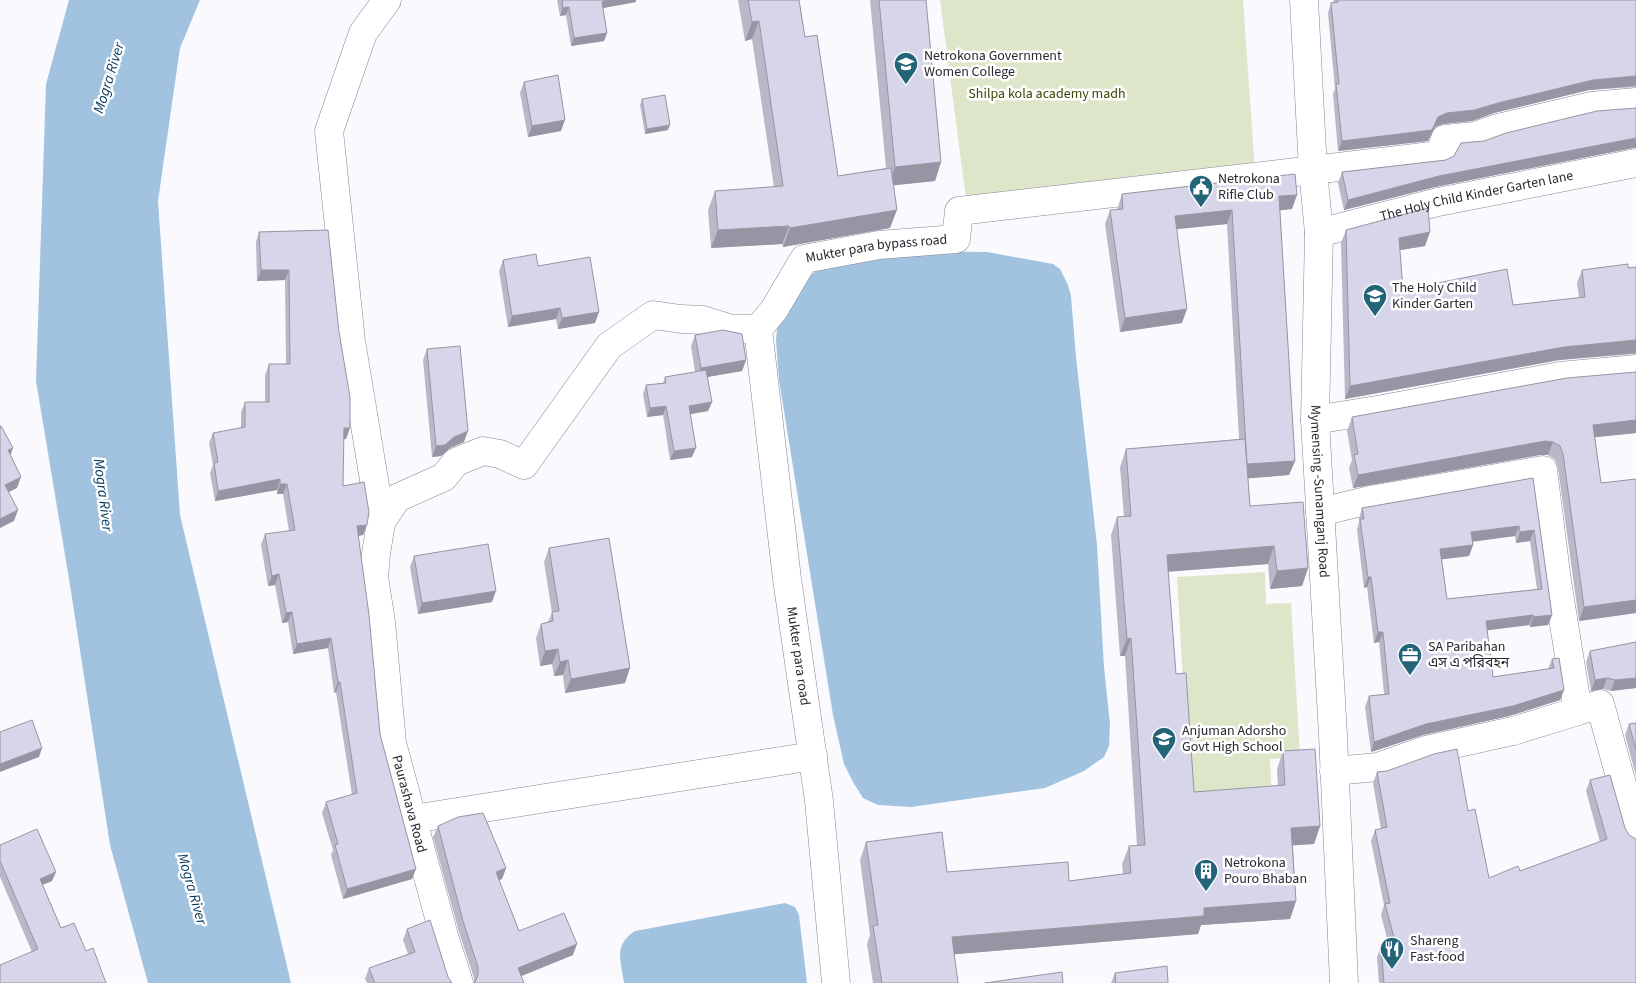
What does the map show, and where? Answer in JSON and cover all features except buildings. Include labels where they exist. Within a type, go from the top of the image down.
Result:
[{"type":"street","points":[[381,522],[351,341],[329,132],[363,33],[387,0]]},
{"type":"street","name":"Mymensing -Sunamganj Road","points":[[1304,0],[1313,170],[1319,233],[1315,420],[1344,983]]},
{"type":"street","points":[[1313,170],[1440,155],[1445,139],[1475,136],[1498,128],[1591,106],[1636,102]]},
{"type":"street","name":"The Holy Child Kinder Garten lane","points":[[1319,233],[1438,202],[1636,163]]},
{"type":"street","name":"Mukter para bypass road","points":[[758,328],[774,310],[804,259],[878,246],[956,239],[959,211],[1313,170]]},
{"type":"street","points":[[381,522],[397,498],[444,476],[456,462],[483,451],[500,454],[524,465],[609,346],[653,315],[703,320],[732,329],[758,328]]},
{"type":"street","name":"Mukter para road","points":[[758,328],[787,579],[819,801],[836,983]]},
{"type":"street","points":[[1315,420],[1560,376],[1636,369]]},
{"type":"street","points":[[1320,512],[1370,500],[1543,470],[1557,581],[1578,711]]},
{"type":"street","name":"Paurashava Road","points":[[381,522],[374,577],[381,622],[392,743],[458,983]]},
{"type":"street","points":[[1334,771],[1378,767],[1426,750],[1513,731],[1600,704],[1634,824]]},
{"type":"street","points":[[413,819],[812,756]]},
{"type":"green space","name":"Shilpa kola academy madh","points":[[940,0],[1243,0],[1255,171],[966,199]]},
{"type":"green space","points":[[1265,572],[1266,604],[1291,603],[1300,757],[1270,759],[1272,799],[1190,804],[1177,577]]},
{"type":"water","name":"Mogra River","points":[[69,0],[200,0],[180,48],[158,201],[180,515],[291,983],[148,983],[110,845],[36,381],[46,84]]},
{"type":"water","points":[[892,251],[987,252],[1053,264],[1060,269],[1068,285],[1071,296],[1097,545],[1104,667],[1110,724],[1109,746],[1104,757],[1084,771],[1045,788],[911,807],[878,805],[863,798],[844,764],[833,715],[779,380],[776,340],[778,319],[793,289],[813,273],[836,262]]},
{"type":"water","points":[[785,903],[795,907],[799,915],[807,983],[624,983],[620,961],[621,948],[628,936],[635,931]]},
{"type":"place","name":"Netrokona Government Women College","points":[[906,85]]},
{"type":"place","name":"Netrokona Rifle Club","points":[[1201,208]]},
{"type":"place","name":"The Holy Child Kinder Garten","points":[[1375,317]]},
{"type":"place","name":"SA Paribahan এস এ পরিবহন","points":[[1410,676]]},
{"type":"place","name":"Anjuman Adorsho Govt High School","points":[[1164,760]]},
{"type":"place","name":"Netrokona Pouro Bhaban","points":[[1206,892]]},
{"type":"place","name":"Shareng Fast-food","points":[[1392,970]]}]
